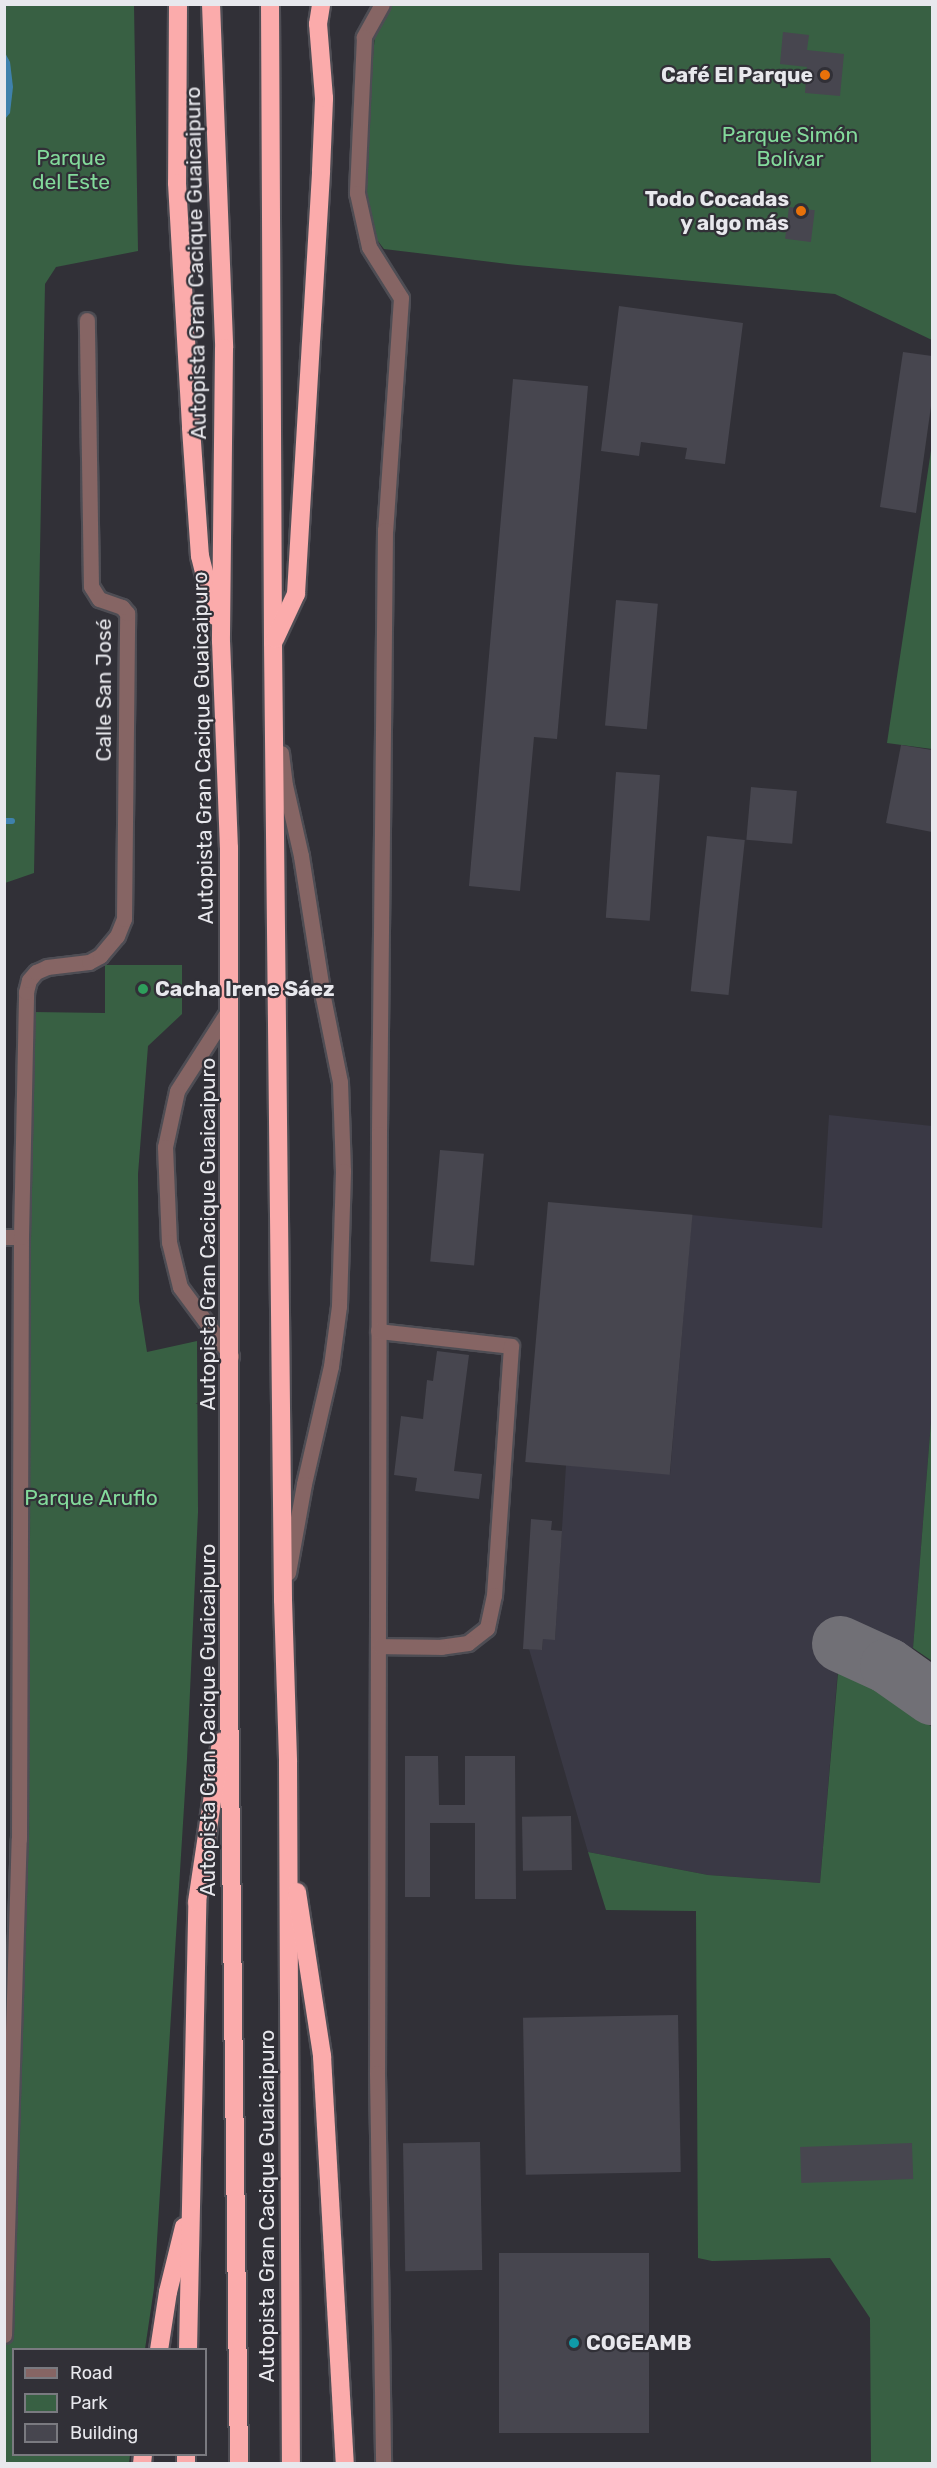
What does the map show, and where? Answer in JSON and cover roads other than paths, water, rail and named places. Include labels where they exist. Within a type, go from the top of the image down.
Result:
[{"type":"highway","points":[[178,4],[177,183],[191,428],[200,556],[221,641]]},
{"type":"highway","name":"Autopista Gran Cacique Guaicaipuro","points":[[211,4],[224,348],[221,641],[229,848],[231,1356],[229,1690],[239,2463]]},
{"type":"highway","name":"Autopista Gran Cacique Guaicaipuro","points":[[270,4],[273,644],[283,1600],[288,1762],[291,2463]]},
{"type":"highway","points":[[273,644],[296,594],[321,171],[324,98],[318,24],[321,4]]},
{"type":"highway","points":[[188,2348],[197,1902],[229,1690]]},
{"type":"highway","points":[[287,1829],[322,2056],[345,2463]]},
{"type":"highway","points":[[159,2348],[168,2292],[192,2196]]},
{"type":"street","points":[[382,4],[364,36],[357,193],[369,247],[401,298],[385,530],[378,1331],[377,2073],[383,2463]]},
{"type":"street","name":"Calle San José","points":[[21,1237],[28,980],[36,972],[47,967],[89,962],[100,956],[117,936],[124,919],[127,614],[122,607],[99,599],[91,586],[87,320]]},
{"type":"street","points":[[275,682],[285,785],[301,856],[323,997],[340,1082],[343,1171],[339,1306],[331,1366],[304,1484],[283,1600]]},
{"type":"street","points":[[230,1008],[177,1091],[165,1147],[169,1242],[180,1287],[231,1356]]},
{"type":"street","points":[[4,1237],[21,1237],[4,2336]]},
{"type":"street","points":[[378,1331],[511,1346],[494,1595],[487,1628],[468,1643],[441,1647],[379,1647]]},
{"type":"water","points":[[4,51],[10,62],[13,87],[10,113],[5,119]]},
{"type":"waterway","points":[[4,821],[12,821]]},
{"type":"place","name":"Café El Parque","points":[[825,75]]},
{"type":"place","name":"Todo Cocadas y algo más","points":[[801,211]]},
{"type":"place","name":"Cacha Irene Sáez","points":[[143,989]]},
{"type":"place","name":"COGEAMB","points":[[574,2343]]},
{"type":"park label","name":"Parque Simón Bolívar","points":[[790,147]]},
{"type":"park label","name":"Parque del Este","points":[[71,170]]},
{"type":"park label","name":"Parque Aruflo","points":[[91,1498]]}]
